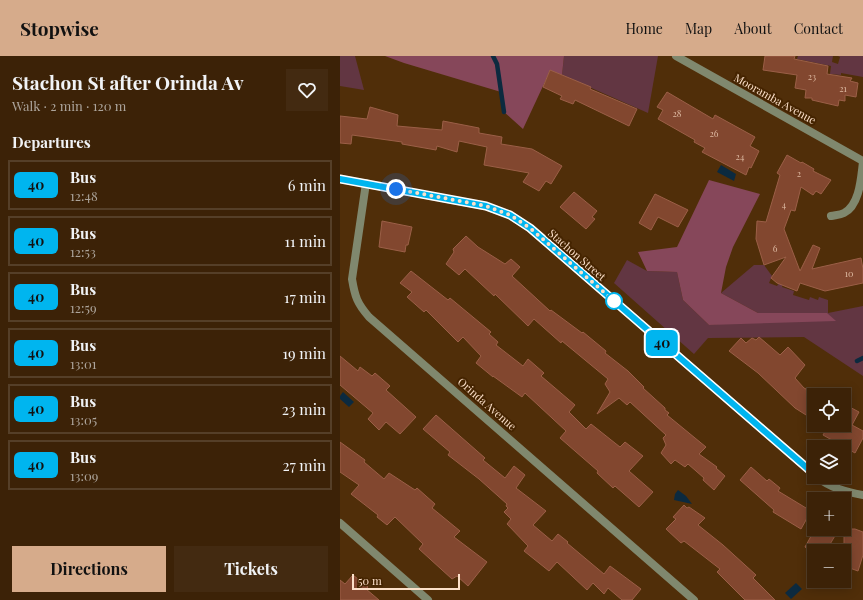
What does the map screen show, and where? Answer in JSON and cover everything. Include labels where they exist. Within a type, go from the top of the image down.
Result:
[{"type":"street","name":"Mooramba Avenue","points":[[676,56],[863,161]]},
{"type":"street","points":[[831,216],[844,213],[851,206],[859,192],[863,161]]},
{"type":"street","name":"Stachon Street","points":[[340,179],[486,206],[510,215],[530,228],[807,468]]},
{"type":"street","name":"Orinda Avenue","points":[[366,183],[352,279],[354,292],[359,304],[369,316],[694,600]]},
{"type":"street","points":[[826,484],[846,492],[863,496]]},
{"type":"street","points":[[340,523],[428,600]]},
{"type":"shaded area","points":[[340,56],[355,56],[364,90],[340,86]]},
{"type":"shaded area","points":[[385,56],[564,56],[562,75],[550,71],[523,129],[504,112],[501,92]]},
{"type":"shaded area","points":[[564,56],[658,56],[648,113],[562,75]]},
{"type":"shaded area","points":[[798,56],[833,56],[832,62],[838,64],[840,57],[838,56],[863,56],[863,77],[841,73],[841,75],[830,74],[831,66],[797,59]]},
{"type":"shaded area","points":[[709,180],[760,194],[733,247],[726,267],[721,293],[758,313],[827,313],[836,321],[709,325],[683,300],[677,272],[647,271],[638,252],[677,247]]},
{"type":"shaded area","points":[[627,260],[647,271],[677,272],[683,300],[709,325],[827,313],[758,313],[721,293],[754,265],[764,265],[772,276],[769,283],[777,286],[780,282],[783,283],[782,287],[794,291],[793,295],[809,300],[810,297],[818,300],[819,297],[828,300],[828,313],[863,306],[863,376],[804,337],[708,338],[694,354],[614,283]]},
{"type":"water","points":[[721,165],[736,174],[734,181],[717,172]]},
{"type":"water","points":[[343,392],[354,402],[349,407],[340,399]]},
{"type":"water","points":[[678,490],[686,496],[692,504],[674,500],[675,494]]},
{"type":"water","points":[[796,583],[802,589],[791,599],[785,593]]},
{"type":"building","points":[[765,56],[795,56],[794,59],[828,66],[827,74],[852,78],[850,81],[858,83],[856,97],[845,95],[845,101],[839,100],[838,106],[812,100],[812,98],[805,98],[806,90],[795,88],[797,75],[763,70]]},
{"type":"building","points":[[550,70],[591,87],[590,89],[637,109],[629,126],[575,100],[573,104],[560,99],[562,96],[543,87]]},
{"type":"building","points":[[667,92],[713,119],[715,115],[755,137],[750,146],[759,151],[746,175],[702,152],[705,148],[694,142],[695,140],[658,119],[663,110],[657,107]]},
{"type":"building","points":[[370,107],[398,115],[397,126],[442,130],[443,121],[479,128],[479,133],[502,137],[501,144],[532,149],[562,166],[551,184],[546,181],[539,191],[523,182],[529,173],[484,165],[487,147],[459,141],[457,152],[437,146],[436,150],[402,144],[402,142],[352,135],[351,144],[340,143],[340,116],[367,119]]},
{"type":"building","points":[[787,155],[801,163],[802,162],[814,169],[813,171],[831,180],[821,194],[816,191],[813,195],[801,187],[795,211],[791,210],[784,229],[800,271],[813,245],[820,248],[812,269],[861,258],[863,283],[825,291],[800,283],[797,291],[777,283],[771,278],[786,257],[764,265],[756,239],[757,221],[766,222],[780,175],[777,173]]},
{"type":"building","points":[[574,192],[597,211],[592,217],[595,219],[586,229],[560,207]]},
{"type":"building","points":[[655,194],[688,210],[678,227],[658,217],[651,230],[639,223]]},
{"type":"building","points":[[382,221],[412,227],[405,252],[379,247]]},
{"type":"building","points":[[466,236],[478,247],[505,264],[511,259],[520,267],[512,276],[550,311],[551,310],[582,333],[583,332],[606,351],[605,353],[628,371],[644,387],[643,388],[665,408],[665,410],[669,413],[667,415],[706,447],[699,454],[717,467],[716,468],[725,476],[714,490],[703,480],[704,478],[688,464],[685,467],[675,460],[671,464],[661,453],[666,445],[663,438],[666,435],[630,402],[627,405],[619,398],[597,414],[610,392],[605,384],[608,379],[562,341],[561,343],[534,319],[528,326],[495,294],[494,296],[465,269],[459,275],[446,264],[454,252],[453,249]]},
{"type":"building","points":[[411,271],[448,300],[450,298],[491,332],[489,334],[498,342],[496,345],[523,366],[528,359],[544,373],[541,376],[575,405],[569,412],[586,429],[591,424],[620,447],[625,442],[643,456],[629,471],[653,492],[639,507],[615,486],[613,488],[597,473],[598,471],[560,438],[566,431],[525,393],[522,397],[493,377],[476,363],[481,356],[463,337],[458,342],[426,310],[424,312],[407,297],[412,292],[400,283]]},
{"type":"building","points":[[759,337],[780,355],[788,347],[805,365],[795,378],[807,390],[807,416],[795,408],[758,373],[729,351],[741,338],[746,343],[752,338],[756,340]]},
{"type":"building","points":[[340,356],[358,371],[360,367],[372,376],[375,373],[390,386],[386,390],[416,417],[400,434],[386,422],[379,430],[368,419],[373,413],[340,385]]},
{"type":"building","points":[[851,408],[859,412],[852,425],[863,431],[863,438],[855,453],[851,451],[851,440],[832,440],[823,435],[825,432],[851,432]]},
{"type":"building","points":[[436,415],[485,458],[483,460],[505,478],[514,466],[525,475],[516,488],[546,511],[533,525],[552,541],[558,534],[604,574],[610,566],[641,589],[632,600],[622,600],[608,588],[604,594],[593,583],[587,590],[557,562],[549,571],[524,551],[528,546],[507,524],[511,519],[504,512],[508,508],[506,506],[507,504],[479,479],[448,455],[450,452],[423,429]]},
{"type":"building","points":[[340,442],[365,460],[364,462],[384,479],[389,473],[415,490],[417,488],[435,504],[432,508],[460,531],[454,537],[487,562],[468,586],[457,576],[452,579],[419,549],[423,544],[395,517],[387,525],[377,517],[378,515],[351,494],[359,485],[340,472]]},
{"type":"building","points":[[751,467],[767,481],[769,479],[780,488],[778,491],[807,509],[807,518],[801,529],[773,512],[774,510],[740,480]]},
{"type":"building","points":[[684,505],[705,518],[698,525],[756,575],[753,578],[775,600],[745,600],[717,572],[720,569],[684,541],[681,543],[666,529],[676,519],[673,517]]},
{"type":"building","points":[[851,529],[863,532],[863,555],[858,571],[851,568],[851,544],[844,544],[844,536],[851,536]]},
{"type":"building","points":[[811,536],[835,536],[830,544],[807,544],[807,548],[805,547]]},
{"type":"building","points":[[353,575],[368,587],[366,589],[379,600],[340,600],[340,580],[345,584]]},
{"type":"waterway","points":[[493,56],[497,64],[504,112]]},
{"type":"waterway","points":[[857,361],[863,358]]},
{"type":"bus line","name":"40","points":[[340,179],[486,206],[510,215],[530,228],[807,468]]},
{"type":"route","points":[[396,189],[486,206],[510,215],[530,228],[614,301]]}]
